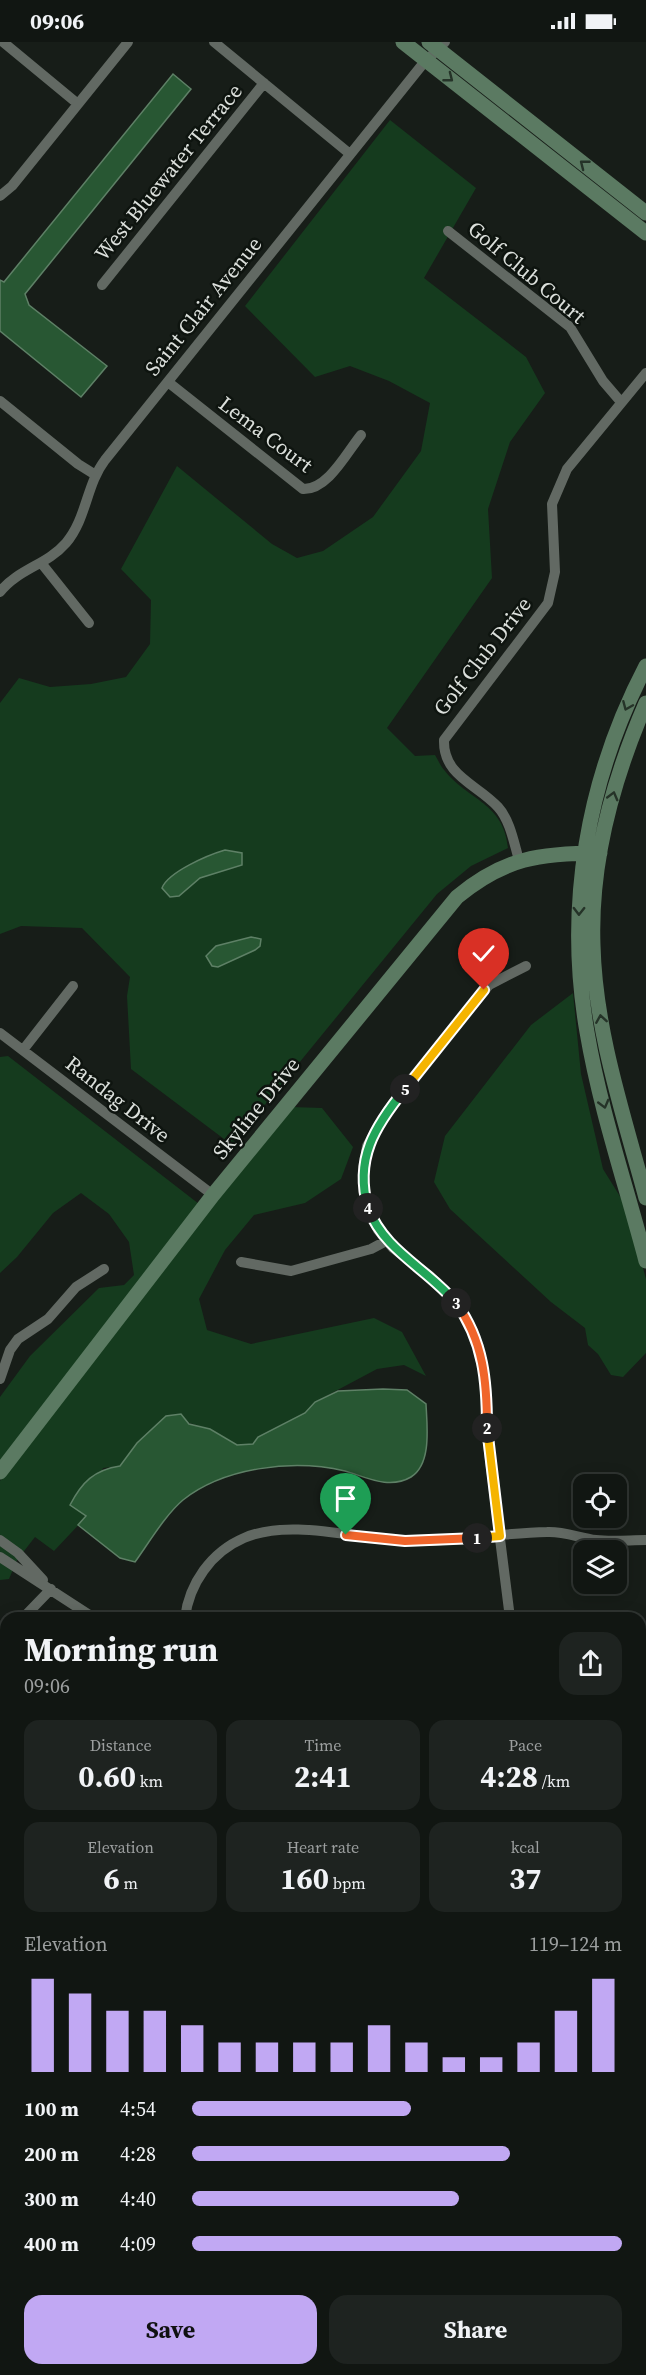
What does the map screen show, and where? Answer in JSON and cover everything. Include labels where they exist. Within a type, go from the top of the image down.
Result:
[{"type":"street","points":[[3,42],[78,104]]},
{"type":"street","points":[[0,196],[12,186],[128,42]]},
{"type":"street","points":[[214,42],[350,154]]},
{"type":"street","points":[[403,42],[610,194],[646,213]]},
{"type":"street","points":[[437,44],[610,194],[646,233]]},
{"type":"street","name":"Saint Clair Avenue","points":[[0,592],[9,580],[42,564],[59,550],[79,524],[94,474],[437,44]]},
{"type":"street","name":"West Bluewater Terrace","points":[[102,285],[264,83]]},
{"type":"street","name":"Golf Club Court","points":[[448,231],[570,327],[603,381],[621,402]]},
{"type":"street","name":"Golf Club Drive","points":[[519,860],[503,814],[449,766],[443,753],[444,740],[548,603],[555,572],[550,521],[554,494],[567,469],[646,373]]},
{"type":"street","name":"Lema Court","points":[[168,382],[303,489],[311,489],[323,483],[361,435]]},
{"type":"street","points":[[0,401],[78,464],[94,474]]},
{"type":"street","points":[[42,564],[89,623]]},
{"type":"street","points":[[0,573],[9,580]]},
{"type":"street","points":[[646,666],[632,692],[603,767],[584,853],[578,935],[584,1012],[601,1092],[646,1261]]},
{"type":"street","points":[[646,703],[626,753],[600,853],[593,908],[592,947],[608,1053],[646,1198]]},
{"type":"street","name":"Skyline Drive","points":[[0,1472],[213,1196],[445,909],[475,883],[519,860],[600,853]]},
{"type":"street","points":[[509,1612],[487,1436],[486,1384],[477,1344],[462,1311],[443,1288],[386,1241],[372,1218],[364,1187],[363,1166],[371,1136],[388,1110],[489,985],[526,966]]},
{"type":"street","points":[[23,1050],[73,986]]},
{"type":"street","name":"Randag Drive","points":[[0,1033],[213,1196]]},
{"type":"street","points":[[241,1262],[291,1271],[371,1249],[386,1241]]},
{"type":"street","points":[[0,1379],[10,1350],[18,1339],[48,1319],[76,1287],[104,1269]]},
{"type":"street","points":[[186,1612],[187,1605],[207,1565],[223,1550],[243,1538],[263,1532],[286,1530],[405,1541],[549,1531],[600,1541],[646,1540]]},
{"type":"street","points":[[0,1540],[18,1553],[51,1589]]},
{"type":"street","points":[[0,1557],[85,1612]]},
{"type":"street","points":[[29,1612],[51,1589]]},
{"type":"shaded area","points":[[173,74],[191,89],[25,294],[29,305],[107,366],[81,397],[0,331],[0,280],[4,282]]},
{"type":"shaded area","points":[[390,120],[476,188],[424,278],[526,357],[545,393],[510,442],[488,509],[492,578],[387,728],[415,756],[435,755],[454,781],[484,804],[500,821],[508,848],[471,866],[437,894],[232,1145],[131,1069],[127,996],[130,977],[82,928],[21,926],[0,934],[0,703],[19,678],[50,687],[91,684],[126,677],[150,644],[151,600],[121,569],[177,466],[272,544],[297,558],[323,551],[373,517],[421,451],[430,403],[389,381],[350,366],[315,377],[245,306]]},
{"type":"shaded area","points":[[225,850],[242,853],[242,865],[200,878],[179,896],[170,897],[162,888],[180,870]]},
{"type":"shaded area","points":[[251,937],[261,939],[260,946],[218,967],[212,966],[206,956],[216,946]]},
{"type":"shaded area","points":[[573,993],[581,1074],[603,1169],[626,1206],[646,1279],[646,1353],[623,1377],[611,1375],[598,1354],[588,1345],[585,1328],[551,1302],[450,1209],[434,1182],[445,1136],[531,1025]]},
{"type":"shaded area","points":[[8,1056],[199,1204],[0,1464],[0,1397],[30,1356],[99,1288],[124,1285],[134,1275],[129,1242],[109,1214],[81,1193],[53,1213],[17,1257],[0,1273],[0,1057]]},
{"type":"shaded area","points":[[291,1107],[322,1108],[353,1147],[341,1179],[305,1203],[254,1215],[225,1250],[199,1299],[207,1330],[251,1344],[374,1318],[402,1332],[426,1376],[404,1365],[377,1369],[315,1402],[305,1413],[258,1437],[253,1444],[237,1445],[210,1429],[166,1416],[137,1443],[120,1466],[103,1468],[86,1517],[54,1551],[35,1537],[17,1560],[9,1579],[0,1580],[0,1481],[217,1199]]},
{"type":"shaded area","points":[[407,1390],[426,1404],[425,1454],[418,1471],[403,1481],[386,1482],[369,1479],[325,1467],[282,1466],[239,1473],[200,1489],[183,1500],[164,1521],[135,1562],[120,1558],[78,1525],[86,1516],[70,1505],[79,1490],[96,1474],[120,1466],[137,1443],[166,1416],[181,1414],[189,1424],[210,1429],[237,1445],[253,1444],[258,1437],[305,1413],[315,1402],[338,1391]]},
{"type":"route","points":[[346,1535],[405,1541],[442,1541],[500,1536],[487,1436],[487,1391],[477,1344],[457,1304],[430,1276],[393,1248],[378,1230],[368,1207],[363,1177],[367,1146],[376,1127],[484,990]]}]
